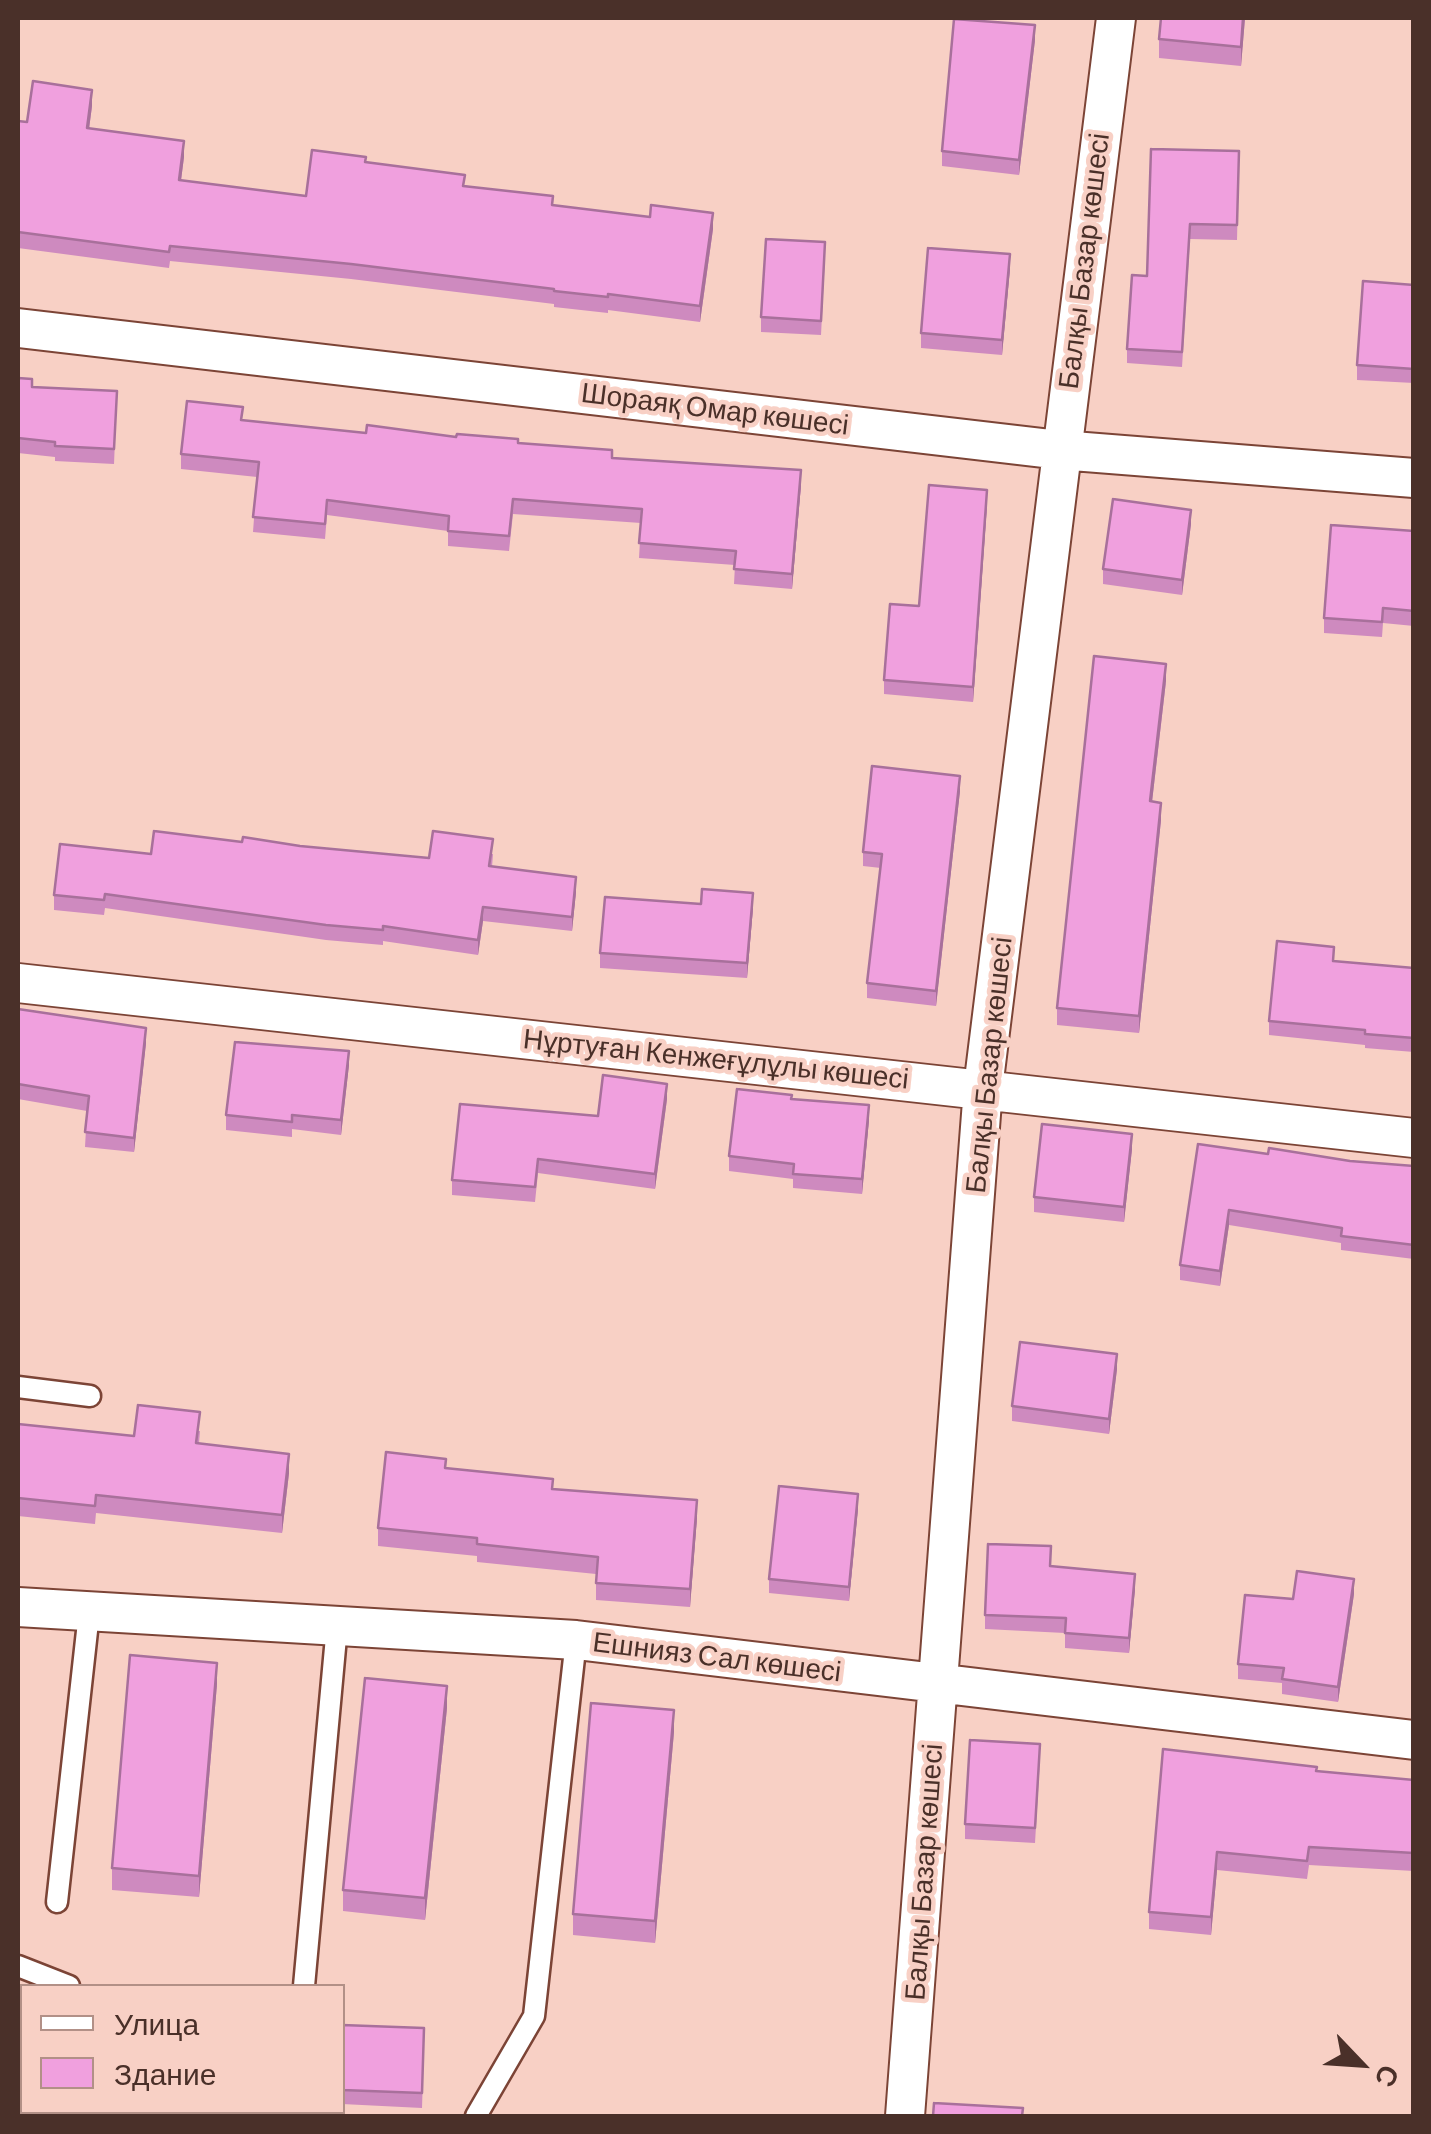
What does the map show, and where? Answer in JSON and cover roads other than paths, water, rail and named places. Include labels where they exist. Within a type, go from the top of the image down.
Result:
[{"type":"street","name":"Балқы Базар көшесі","points":[[906,2116],[983,1088],[1116,18]]},
{"type":"street","name":"Шораяқ Омар көшесі","points":[[18,328],[1060,450],[1414,478]]},
{"type":"street","name":"Нұртуған Кенжеғұлұлы көшесі","points":[[18,983],[1414,1138]]},
{"type":"street","name":"Ешнияз Сал көшесі","points":[[18,1608],[576,1640],[1414,1740]]},
{"type":"lane","points":[[18,1387],[90,1396]]},
{"type":"lane","points":[[56,1902],[89,1613]]},
{"type":"lane","points":[[304,1984],[336,1626]]},
{"type":"lane","points":[[476,2116],[534,2016],[576,1640]]},
{"type":"lane","points":[[18,1966],[64,1984]]}]
